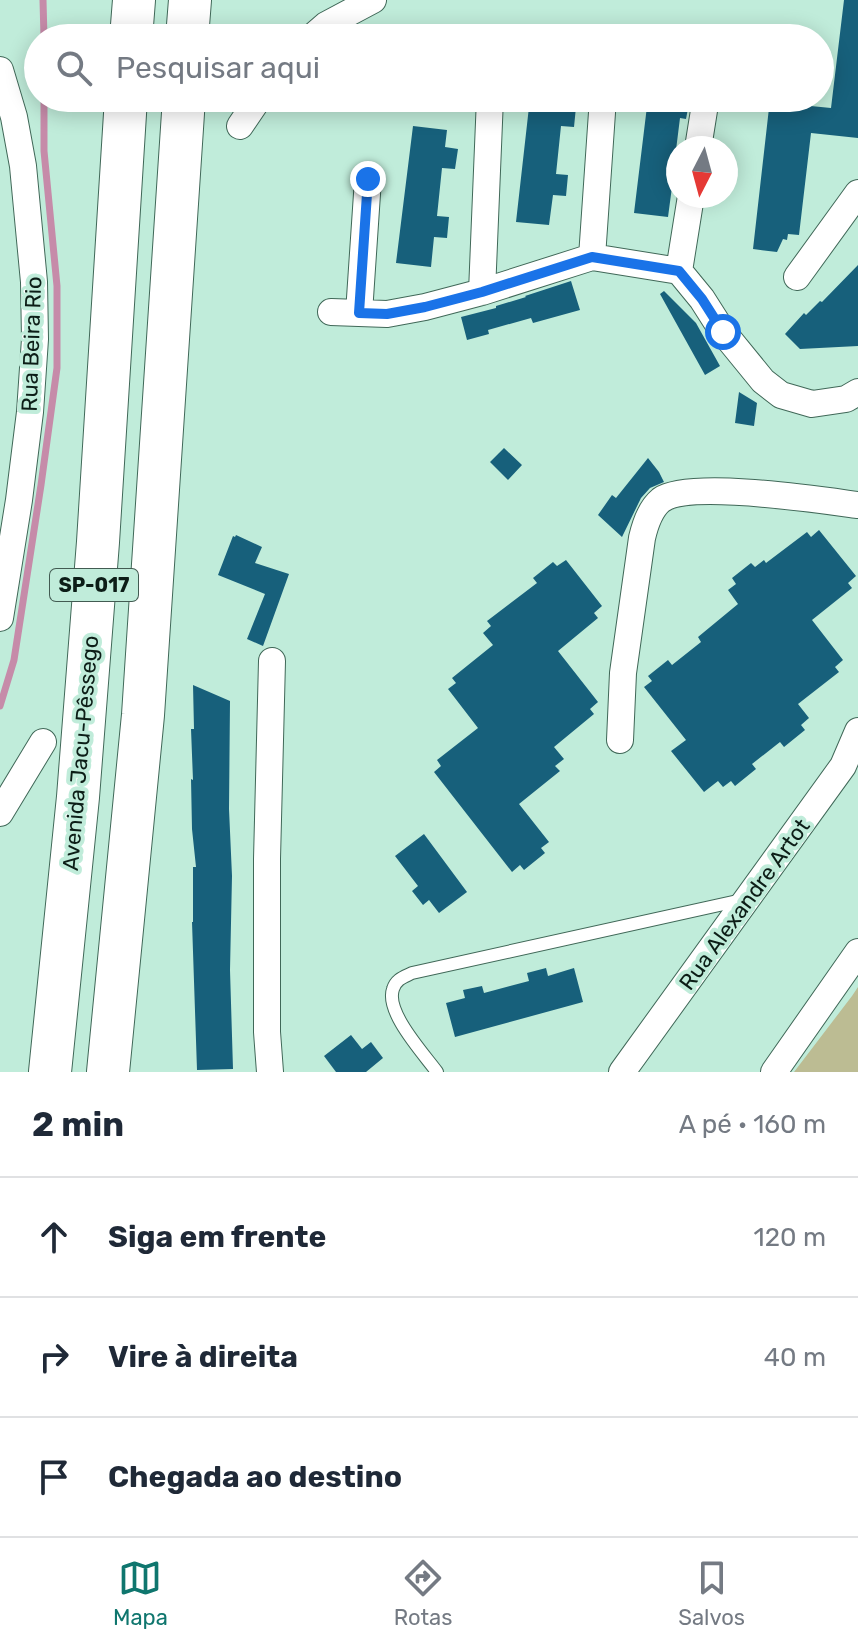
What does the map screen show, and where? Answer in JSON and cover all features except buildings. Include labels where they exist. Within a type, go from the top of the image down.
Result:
[{"type":"highway","points":[[132,24],[134,0]]},
{"type":"highway","points":[[188,24],[190,0]]},
{"type":"highway","name":"Avenida Jacu-Pêssego","points":[[50,1072],[98,542],[125,112]]},
{"type":"highway","name":"SP-017","points":[[108,1072],[143,715],[183,112]]},
{"type":"street","points":[[328,24],[373,0]]},
{"type":"street","name":"Rua Beira Rio","points":[[0,70],[14,117],[23,166],[34,282],[35,339],[30,412],[10,498],[0,618]]},
{"type":"street","points":[[240,126],[250,112]]},
{"type":"street","points":[[482,292],[489,112]]},
{"type":"street","points":[[592,257],[602,112]]},
{"type":"street","points":[[700,136],[704,112]]},
{"type":"street","points":[[359,313],[368,179]]},
{"type":"street","points":[[797,277],[858,193]]},
{"type":"street","points":[[679,271],[689,208]]},
{"type":"street","points":[[331,312],[387,314],[425,307],[592,257],[679,271],[763,381],[781,395],[812,404],[846,399],[858,392]]},
{"type":"street","points":[[620,740],[623,673],[642,538],[647,521],[659,502],[674,494],[706,492],[767,494],[858,505]]},
{"type":"street","points":[[270,1072],[267,1032],[267,859],[272,661]]},
{"type":"street","name":"Rua Alexandre Artot","points":[[622,1072],[843,766],[858,731]]},
{"type":"street","points":[[0,813],[43,742]]},
{"type":"street","points":[[774,1072],[858,952]]},
{"type":"lane","points":[[437,1072],[397,1017],[392,1003],[393,989],[399,979],[412,973],[749,898]]},
{"type":"green space","points":[[858,987],[858,1072],[794,1072],[852,996]]},
{"type":"waterway","points":[[43,0],[44,24]]},
{"type":"waterway","points":[[0,706],[14,660],[57,368],[57,286],[44,151],[44,112]]},
{"type":"route","points":[[368,179],[359,313],[387,314],[425,307],[592,257],[679,271],[723,332]]}]
